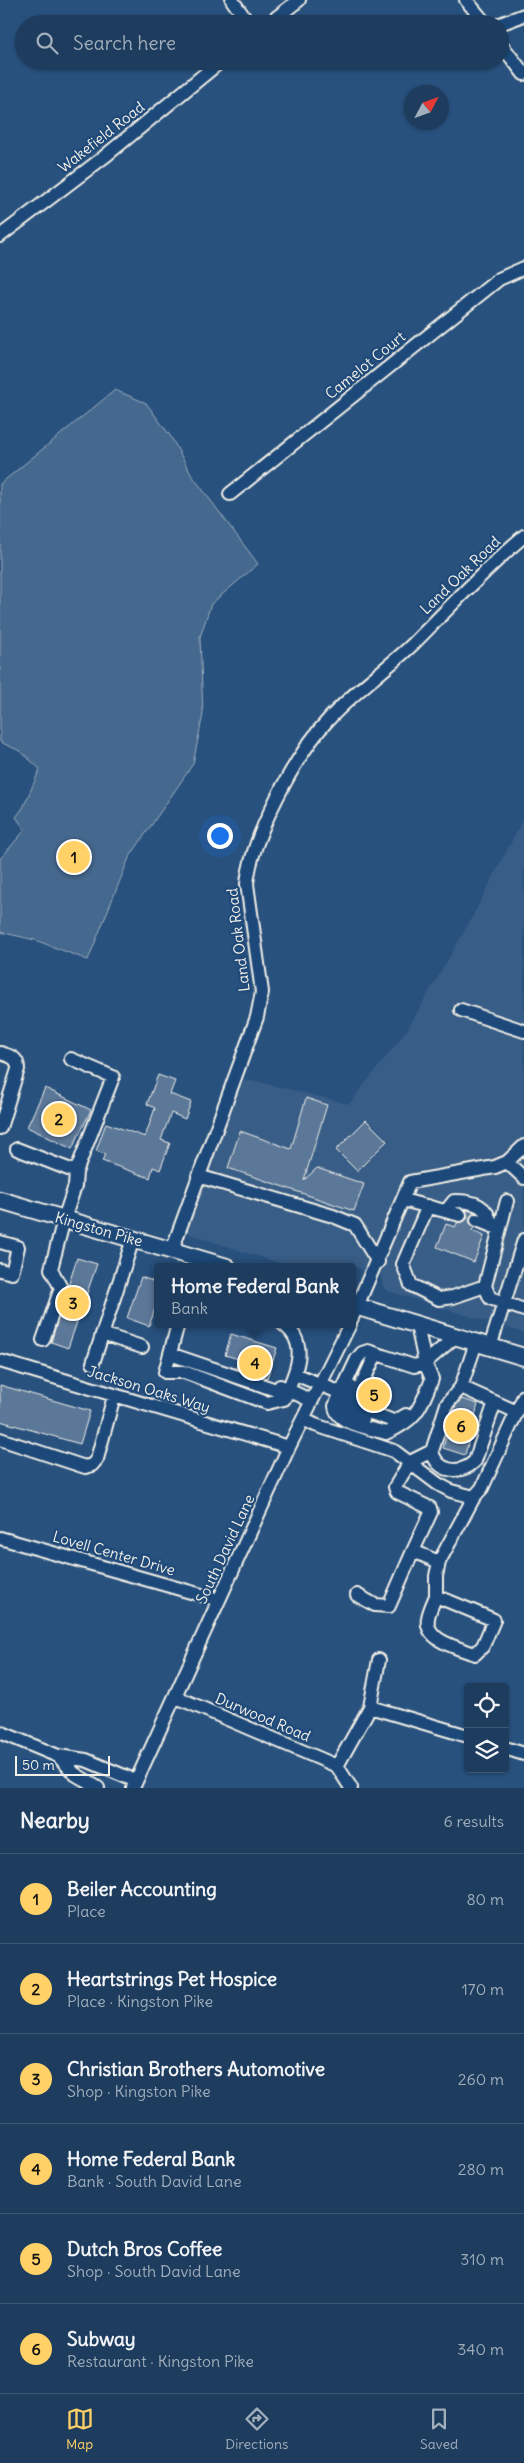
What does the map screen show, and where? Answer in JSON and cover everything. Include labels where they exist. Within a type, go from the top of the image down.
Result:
[{"type":"main road","name":"Kingston Pike","points":[[0,1200],[172,1250],[195,1262]]},
{"type":"main road","points":[[356,1310],[417,1324],[524,1357]]},
{"type":"street","points":[[232,0],[243,15]]},
{"type":"street","points":[[280,15],[299,0]]},
{"type":"street","points":[[466,0],[478,15]]},
{"type":"street","points":[[509,21],[524,15]]},
{"type":"street","points":[[509,55],[524,74]]},
{"type":"street","name":"Wakefield Road","points":[[0,236],[104,156],[210,70]]},
{"type":"street","name":"Camelot Court","points":[[230,494],[499,278],[524,268]]},
{"type":"street","name":"Land Oak Road","points":[[172,1250],[198,1176],[244,1059],[257,1017],[262,992],[247,884],[248,870],[258,841],[280,794],[306,750],[328,720],[406,650],[524,536]]},
{"type":"street","points":[[460,1010],[524,1031]]},
{"type":"street","points":[[0,1053],[14,1058],[18,1063],[18,1069],[0,1128]]},
{"type":"street","points":[[43,1340],[61,1288],[51,1269],[64,1218],[75,1186],[76,1172],[113,1077],[71,1059]]},
{"type":"street","points":[[356,1306],[378,1262],[410,1182],[471,1172],[507,1162],[524,1146]]},
{"type":"street","points":[[17,1150],[76,1172]]},
{"type":"street","points":[[507,1162],[524,1178]]},
{"type":"street","points":[[198,1176],[333,1216],[355,1225],[378,1262]]},
{"type":"street","points":[[403,1200],[460,1215]]},
{"type":"street","points":[[507,1200],[496,1227],[485,1286],[490,1298],[524,1310]]},
{"type":"street","points":[[446,1211],[454,1201],[466,1201],[483,1208],[489,1213],[496,1227]]},
{"type":"street","points":[[428,1206],[403,1264],[411,1285],[439,1299],[454,1297],[485,1286]]},
{"type":"street","points":[[477,1220],[496,1227]]},
{"type":"street","points":[[93,1363],[132,1239]]},
{"type":"street","points":[[495,1402],[475,1461],[470,1466],[457,1471],[443,1468],[434,1458],[432,1452],[447,1404],[462,1387],[504,1304],[524,1240]]},
{"type":"street","points":[[0,1242],[18,1247],[12,1273],[0,1270]]},
{"type":"street","points":[[417,1324],[426,1367],[432,1380],[414,1417],[403,1426],[386,1433],[342,1419],[336,1413],[335,1406],[357,1359],[362,1353],[372,1353],[414,1366],[426,1367]]},
{"type":"street","points":[[177,1328],[166,1372],[184,1372],[267,1403],[284,1399],[295,1374],[299,1358],[298,1344],[294,1335],[286,1328]]},
{"type":"street","name":"South David Lane","points":[[135,1784],[289,1447],[348,1328]]},
{"type":"street","points":[[102,1334],[142,1347]]},
{"type":"street","points":[[372,1353],[355,1399],[356,1405],[362,1410],[386,1416],[394,1422],[403,1417],[414,1406],[426,1367],[456,1336]]},
{"type":"street","points":[[170,1354],[228,1375],[235,1372],[277,1384],[312,1401]]},
{"type":"street","name":"Jackson Oaks Way","points":[[0,1361],[289,1447]]},
{"type":"street","points":[[295,1374],[341,1393]]},
{"type":"street","points":[[462,1387],[517,1412]]},
{"type":"street","points":[[0,1439],[85,1467],[92,1465],[97,1460],[114,1396]]},
{"type":"street","points":[[436,1596],[494,1620],[483,1646],[475,1654],[440,1641],[430,1630],[427,1623],[436,1596],[439,1562],[474,1497],[482,1488],[524,1396]]},
{"type":"street","points":[[303,1419],[315,1426],[394,1451],[438,1484],[451,1491],[474,1497]]},
{"type":"street","points":[[357,1595],[375,1605],[390,1606],[431,1512],[430,1508],[397,1492],[395,1487],[410,1462],[432,1452]]},
{"type":"street","name":"Lovell Center Drive","points":[[0,1538],[219,1600]]},
{"type":"street","points":[[413,1550],[439,1562]]},
{"type":"street","points":[[351,1788],[337,1766],[370,1707],[379,1660]]},
{"type":"street","name":"Durwood Road","points":[[176,1697],[337,1766]]},
{"type":"street","points":[[370,1707],[464,1735]]},
{"type":"street","points":[[0,1732],[58,1756],[86,1760],[135,1784]]},
{"type":"street","points":[[509,1749],[524,1754]]},
{"type":"street","points":[[58,1756],[74,1774],[98,1788]]},
{"type":"shaded area","points":[[115,390],[146,403],[171,437],[191,474],[258,564],[211,604],[200,637],[203,714],[193,764],[129,858],[88,960],[35,940],[0,932],[0,859],[25,830],[16,817],[23,808],[40,769],[20,751],[0,742],[0,484]]},
{"type":"shaded area","points":[[524,817],[524,1333],[388,1291],[383,1286],[381,1276],[356,1267],[356,1263],[279,1263],[192,1235],[186,1231],[186,1223],[238,1086],[244,1081],[255,1081],[349,1104],[407,1030],[469,923]]},
{"type":"building","points":[[74,846],[84,852],[73,869],[63,862]]},
{"type":"building","points":[[158,1075],[175,1081],[170,1094],[191,1102],[185,1119],[171,1113],[161,1140],[170,1143],[160,1170],[153,1167],[150,1178],[102,1161],[105,1154],[96,1151],[106,1123],[145,1137],[155,1108],[147,1104]]},
{"type":"building","points":[[45,1088],[91,1110],[72,1149],[27,1127]]},
{"type":"building","points":[[306,1098],[327,1105],[304,1180],[317,1168],[364,1184],[354,1211],[228,1168],[240,1131],[291,1149]]},
{"type":"building","points":[[366,1120],[387,1141],[357,1171],[336,1150]]},
{"type":"building","points":[[466,1210],[474,1212],[469,1221],[474,1227],[472,1231],[484,1236],[474,1262],[437,1247],[446,1224],[455,1227],[457,1223],[465,1221],[468,1217]]},
{"type":"building","points":[[77,1258],[97,1264],[68,1348],[51,1342]]},
{"type":"building","points":[[141,1277],[154,1282],[154,1312],[149,1326],[127,1318]]},
{"type":"building","points":[[231,1334],[277,1348],[267,1378],[236,1368],[239,1359],[225,1355]]},
{"type":"building","points":[[0,1385],[90,1411],[80,1444],[0,1421]]},
{"type":"building","points":[[462,1399],[478,1404],[465,1455],[443,1448],[455,1407]]},
{"type":"place","name":"Beiler Accounting","points":[[74,857]]},
{"type":"place","name":"Heartstrings Pet Hospice","points":[[59,1119]]},
{"type":"place","name":"Christian Brothers Automotive","points":[[73,1303]]},
{"type":"place","name":"Home Federal Bank","points":[[255,1363]]},
{"type":"place","name":"Dutch Bros Coffee","points":[[374,1395]]},
{"type":"place","name":"Subway","points":[[461,1426]]}]
